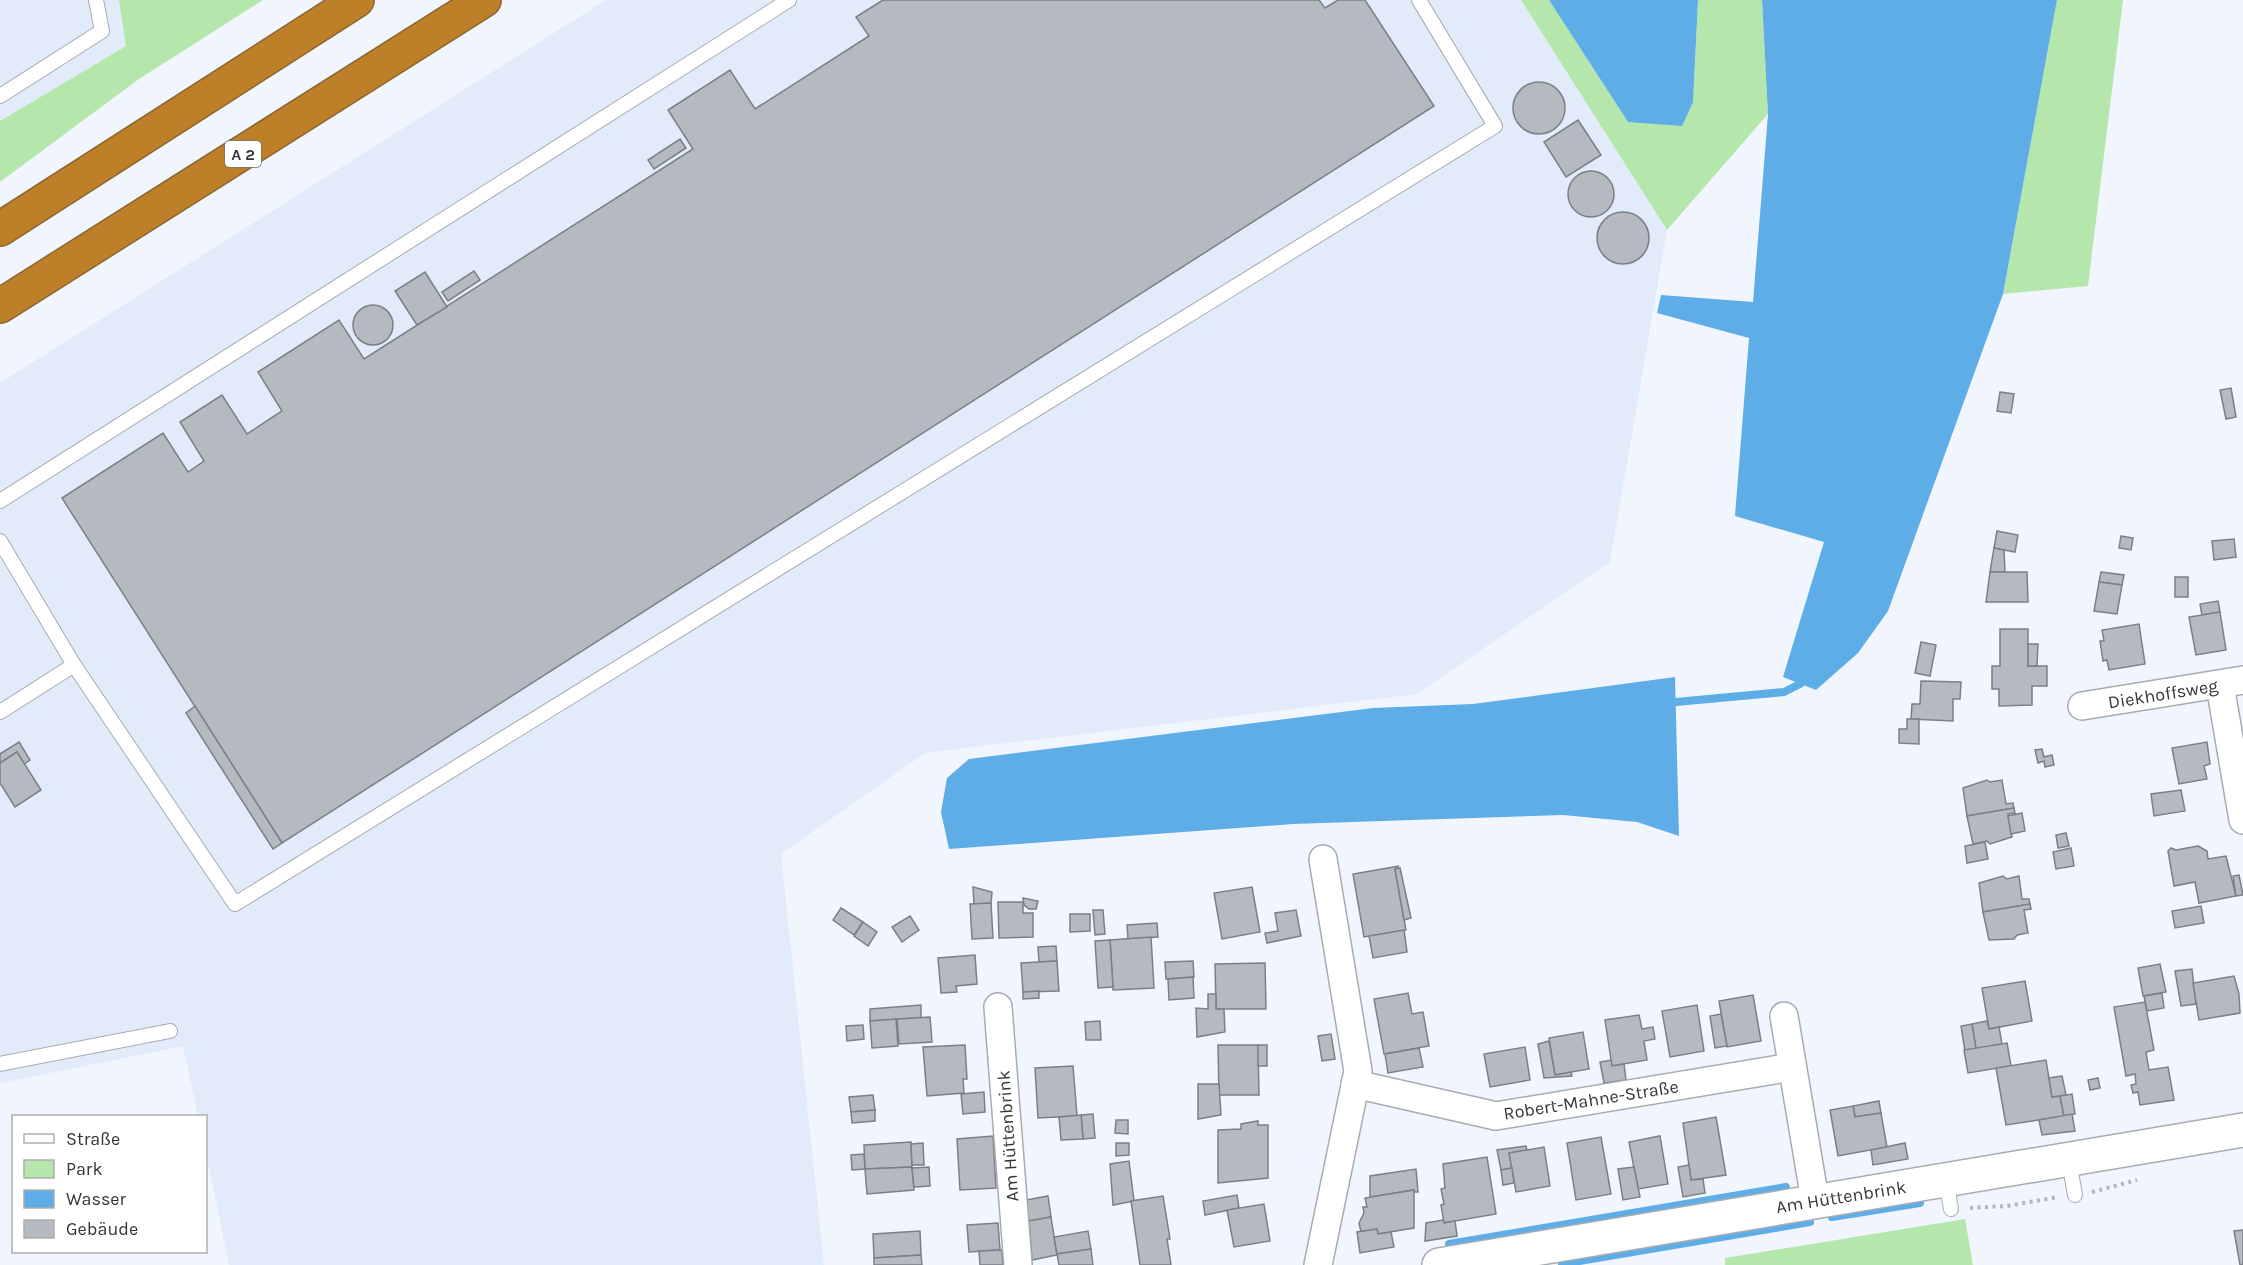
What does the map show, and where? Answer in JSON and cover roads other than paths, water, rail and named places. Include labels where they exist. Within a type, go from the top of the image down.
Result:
[{"type":"highway","points":[[0,229],[357,0]]},
{"type":"highway","name":"A 2","points":[[0,306],[484,0]]},
{"type":"street","name":"Diekhoffsweg","points":[[2082,706],[2231,682]]},
{"type":"street","points":[[2231,682],[2243,820]]},
{"type":"street","points":[[1318,1265],[1358,1071],[1323,859]]},
{"type":"street","name":"Am Hüttenbrink","points":[[999,1007],[1018,1265]]},
{"type":"street","points":[[1784,1016],[1815,1200]]},
{"type":"street","name":"Robert-Mahne-Straße","points":[[1355,1084],[1496,1116],[1792,1066]]},
{"type":"street","name":"Am Hüttenbrink","points":[[1439,1265],[1551,1255],[1815,1200],[1948,1195],[2069,1161],[2243,1130]]},
{"type":"lane","points":[[0,96],[102,31],[96,0]]},
{"type":"lane","points":[[0,501],[789,0]]},
{"type":"lane","points":[[0,541],[6,563],[235,904],[1495,126],[1419,0]]},
{"type":"lane","points":[[0,712],[74,665]]},
{"type":"lane","points":[[0,1064],[170,1031]]},
{"type":"lane","points":[[2069,1161],[2075,1195]]},
{"type":"water","points":[[1549,0],[1698,0],[1693,102],[1682,126],[1628,122]]},
{"type":"water","points":[[1762,0],[2057,0],[2003,294],[1888,611],[1858,653],[1816,690],[1783,677],[1824,542],[1735,516],[1749,338],[1657,313],[1661,295],[1753,302],[1768,114]]},
{"type":"water","points":[[1675,677],[1679,836],[1637,822],[1563,815],[1293,824],[949,849],[941,812],[947,778],[969,759],[1373,708],[1473,704]]},
{"type":"waterway","points":[[1676,702],[1784,692],[1800,684]]},
{"type":"waterway","points":[[1449,1244],[1786,1187]]},
{"type":"waterway","points":[[1832,1217],[1920,1203]]},
{"type":"waterway","points":[[1562,1264],[1810,1222]]}]
